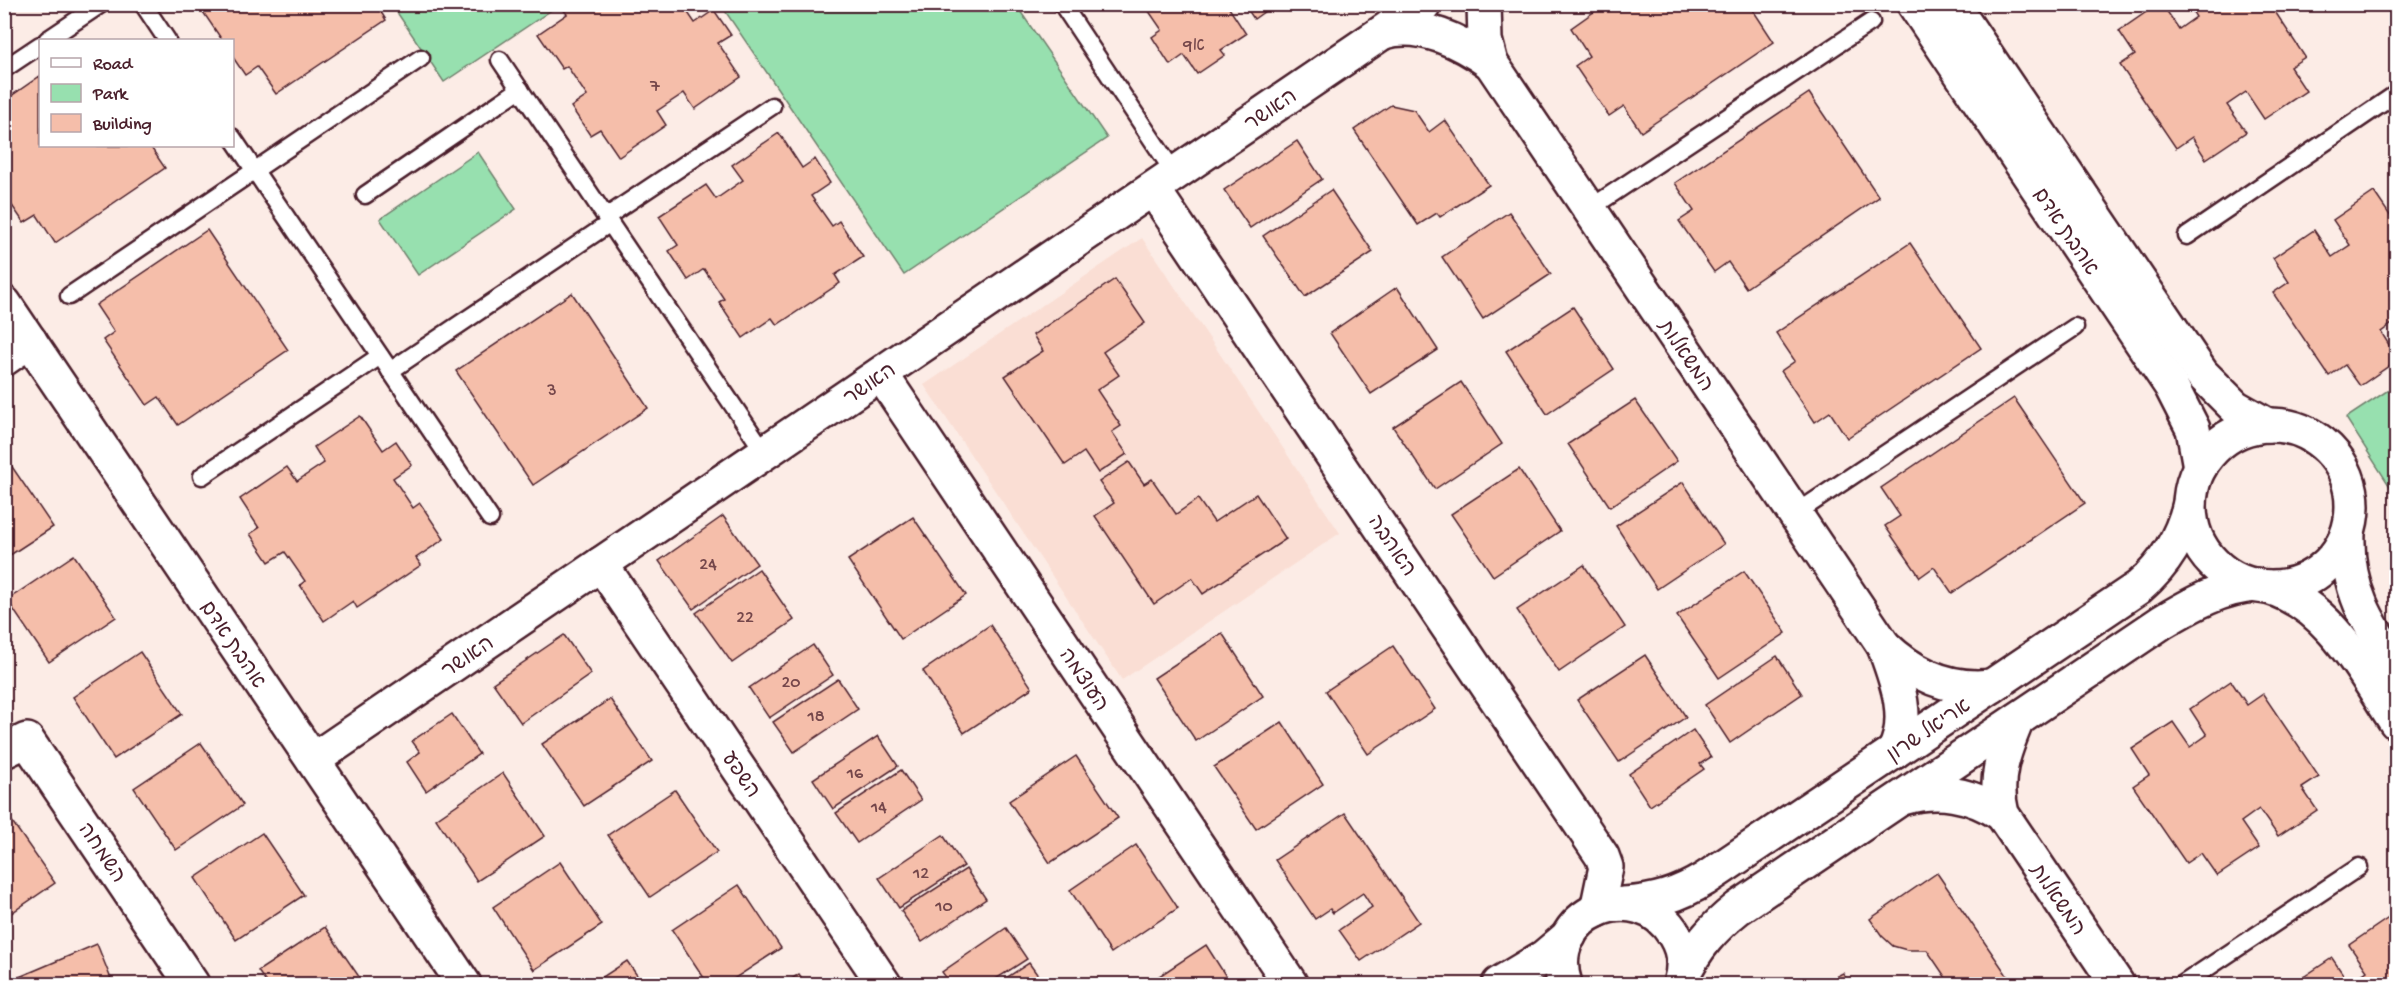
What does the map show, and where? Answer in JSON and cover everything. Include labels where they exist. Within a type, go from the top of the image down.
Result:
[{"type":"street","name":"האושר","points":[[313,760],[1424,4]]},
{"type":"street","name":"המשאלות","points":[[1484,4],[1485,40],[1491,63],[1884,646],[1896,680],[1902,712],[1899,741],[1893,752]]},
{"type":"street","name":"אהבת אדם","points":[[1914,4],[2171,386],[2193,429],[2200,467]]},
{"type":"street","name":"אהבת אדם","points":[[1952,4],[2202,374],[2235,407],[2267,425]]},
{"type":"street","name":"המשאלות","points":[[1384,32],[1395,28],[1439,36],[1460,44],[1491,63]]},
{"type":"street","name":"האהבה","points":[[1164,181],[1602,856],[1606,867],[1610,907]]},
{"type":"street","name":"אהבת אדם","points":[[4,303],[17,350],[313,760],[464,984]]},
{"type":"street","name":"העוצמה","points":[[881,374],[1290,983]]},
{"type":"street","points":[[2262,586],[2293,584],[2317,573],[2336,556],[2351,522],[2352,497],[2349,484],[2338,461],[2320,441],[2287,426],[2267,425],[2249,428],[2226,439],[2216,447],[2200,467],[2190,502],[2192,521],[2198,539],[2212,561],[2232,577],[2297,599],[2318,614],[2331,628],[2397,722]]},
{"type":"street","name":"אריאל שרון","points":[[1610,907],[1653,902],[1688,890],[2146,580],[2165,560],[2174,545],[2186,522],[2190,502]]},
{"type":"street","points":[[2348,533],[2348,559],[2359,604],[2372,629],[2397,666]]},
{"type":"street","name":"השפע","points":[[601,564],[884,984]]},
{"type":"street","name":"אריאל שרון","points":[[1680,981],[1701,942],[1726,918],[1902,798],[2163,622],[2192,605],[2238,586],[2262,586]]},
{"type":"street","name":"המשאלות","points":[[1884,646],[1914,670],[1936,680],[1957,685],[1992,686]]},
{"type":"street","name":"המשאלות","points":[[2017,720],[2004,750],[1999,769],[1998,797],[2002,814],[2116,984]]},
{"type":"street","name":"השמחה","points":[[4,751],[27,740],[192,984]]},
{"type":"street","name":"המשאלות","points":[[1902,798],[1927,793],[1959,794],[1977,800],[2002,814]]},
{"type":"street","points":[[1499,984],[1544,957],[1569,936],[1581,921],[1610,907],[1642,908],[1666,923],[1680,949],[1680,981]]},
{"type":"street","points":[[1565,984],[1562,962],[1569,936]]},
{"type":"lane","points":[[48,39],[101,4]]},
{"type":"lane","points":[[143,4],[166,39]]},
{"type":"lane","points":[[1062,4],[1164,181]]},
{"type":"lane","points":[[1589,208],[1871,22]]},
{"type":"lane","points":[[4,69],[39,46]]},
{"type":"lane","points":[[69,296],[421,58]]},
{"type":"lane","points":[[500,60],[765,453]]},
{"type":"lane","points":[[365,195],[520,89]]},
{"type":"lane","points":[[2187,236],[2397,94]]},
{"type":"lane","points":[[390,371],[772,106]]},
{"type":"lane","points":[[234,140],[490,518]]},
{"type":"lane","points":[[1795,514],[2075,327]]},
{"type":"lane","points":[[202,476],[380,356]]},
{"type":"lane","points":[[2183,984],[2359,867]]},
{"type":"shaded area","points":[[1142,238],[1340,533],[1122,680],[924,385]]},
{"type":"green space","points":[[392,5],[559,5],[444,82]]},
{"type":"green space","points":[[721,5],[1016,5],[1107,138],[904,275]]},
{"type":"green space","points":[[478,152],[516,209],[418,275],[380,219]]},
{"type":"green space","points":[[2396,385],[2396,496],[2346,418]]},
{"type":"building","points":[[207,4],[376,4],[386,20],[276,94],[257,67],[245,75],[234,59],[234,39],[221,39],[201,9]]},
{"type":"building","points":[[567,4],[682,4],[695,23],[714,10],[731,35],[718,43],[741,77],[695,109],[684,93],[657,111],[666,125],[619,157],[600,129],[590,135],[571,107],[587,96],[567,66],[562,69],[538,34],[567,14],[562,8]]},
{"type":"building","points":[[1144,4],[1235,4],[1229,8],[1246,34],[1221,50],[1225,55],[1197,74],[1184,55],[1170,65],[1152,37],[1162,30]]},
{"type":"building","points":[[1244,4],[1275,4],[1254,19]]},
{"type":"building","points":[[1605,4],[1749,4],[1774,42],[1641,132],[1624,106],[1609,116],[1575,66],[1589,56],[1571,28]]},
{"type":"building","points":[[2158,4],[2162,4],[2179,29],[2196,17],[2188,4],[2270,4],[2305,57],[2290,67],[2306,91],[2264,119],[2246,92],[2227,105],[2246,132],[2206,159],[2192,137],[2176,148],[2120,65],[2135,55],[2119,31]]},
{"type":"building","points":[[39,77],[39,147],[151,147],[165,168],[55,243],[37,215],[24,223],[4,194],[4,101]]},
{"type":"building","points":[[1809,93],[1879,197],[1746,288],[1728,262],[1714,272],[1679,221],[1694,211],[1675,183]]},
{"type":"building","points":[[1391,105],[1414,110],[1429,132],[1445,120],[1489,185],[1440,217],[1437,213],[1418,225],[1354,130]]},
{"type":"building","points":[[779,133],[802,168],[815,159],[830,183],[811,196],[832,226],[839,221],[863,257],[835,275],[840,283],[777,325],[772,318],[743,338],[719,302],[724,299],[704,269],[688,280],[669,251],[678,245],[659,216],[706,185],[716,199],[743,180],[732,165]]},
{"type":"building","points":[[1297,141],[1322,179],[1250,228],[1224,190]]},
{"type":"building","points":[[1331,190],[1373,252],[1305,297],[1263,236]]},
{"type":"building","points":[[2374,192],[2391,217],[2396,213],[2396,321],[2381,332],[2396,356],[2396,361],[2360,386],[2345,365],[2329,376],[2273,293],[2289,282],[2273,258],[2314,230],[2332,257],[2350,245],[2333,220]]},
{"type":"building","points":[[1509,212],[1551,274],[1483,319],[1442,257]]},
{"type":"building","points":[[207,230],[288,350],[178,425],[159,397],[147,405],[103,340],[114,332],[96,305]]},
{"type":"building","points":[[1910,243],[1981,348],[1847,438],[1830,412],[1815,422],[1781,371],[1795,361],[1776,333]]},
{"type":"building","points":[[1115,279],[1145,323],[1103,352],[1119,375],[1097,390],[1121,426],[1112,432],[1127,454],[1098,473],[1084,452],[1065,465],[1005,376],[1043,351],[1033,335]]},
{"type":"building","points":[[1397,287],[1438,350],[1371,394],[1330,333]]},
{"type":"building","points":[[572,293],[648,408],[533,485],[456,371]]},
{"type":"building","points":[[1573,307],[1614,369],[1547,414],[1506,351]]},
{"type":"building","points":[[1461,382],[1502,444],[1435,489],[1393,427]]},
{"type":"building","points":[[2014,398],[2085,503],[1952,593],[1934,567],[1920,577],[1885,526],[1900,516],[1881,488]]},
{"type":"building","points":[[1635,400],[1677,461],[1610,507],[1568,444]]},
{"type":"building","points":[[360,416],[383,450],[396,441],[412,465],[393,478],[413,508],[420,503],[444,539],[416,558],[421,565],[357,608],[353,601],[324,621],[300,585],[305,581],[285,552],[269,562],[250,534],[259,528],[240,499],[287,467],[297,481],[324,463],[314,447]]},
{"type":"building","points":[[4,455],[53,527],[4,559]]},
{"type":"building","points":[[1129,462],[1144,484],[1152,479],[1176,514],[1198,499],[1214,522],[1256,494],[1286,539],[1203,594],[1192,578],[1154,604],[1095,516],[1114,503],[1099,482]]},
{"type":"building","points":[[1519,469],[1560,531],[1493,576],[1451,514]]},
{"type":"building","points":[[1683,482],[1724,544],[1657,589],[1616,526]]},
{"type":"building","points":[[723,516],[757,564],[693,609],[659,561]]},
{"type":"building","points":[[913,517],[966,595],[901,639],[848,560]]},
{"type":"building","points":[[74,555],[116,617],[49,662],[7,600]]},
{"type":"building","points":[[1584,565],[1625,627],[1559,672],[1517,610]]},
{"type":"building","points":[[759,569],[794,620],[732,663],[696,613]]},
{"type":"building","points":[[1744,571],[1786,633],[1719,678],[1677,616]]},
{"type":"building","points":[[990,625],[1032,688],[964,733],[923,671]]},
{"type":"building","points":[[1222,633],[1263,696],[1196,741],[1154,678]]},
{"type":"building","points":[[564,635],[591,674],[521,723],[493,683]]},
{"type":"building","points":[[813,645],[833,675],[769,718],[749,688]]},
{"type":"building","points":[[1393,646],[1435,709],[1368,754],[1326,691]]},
{"type":"building","points":[[140,652],[182,714],[114,759],[73,697]]},
{"type":"building","points":[[1645,655],[1686,717],[1619,762],[1577,700]]},
{"type":"building","points":[[1777,656],[1802,694],[1730,743],[1705,705]]},
{"type":"building","points":[[838,679],[858,709],[794,752],[773,722]]},
{"type":"building","points":[[2231,681],[2247,705],[2263,694],[2319,777],[2302,788],[2317,810],[2278,836],[2259,809],[2241,822],[2259,848],[2217,876],[2201,853],[2186,863],[2133,786],[2149,775],[2132,749],[2173,722],[2190,747],[2207,735],[2190,709]]},
{"type":"building","points":[[610,699],[652,761],[584,806],[542,744]]},
{"type":"building","points":[[452,714],[479,754],[426,791],[407,762],[420,752],[412,741]]},
{"type":"building","points":[[1282,722],[1323,784],[1256,829],[1214,767]]},
{"type":"building","points":[[1693,730],[1711,757],[1700,764],[1704,769],[1650,806],[1629,774]]},
{"type":"building","points":[[878,736],[898,766],[833,809],[813,779]]},
{"type":"building","points":[[201,743],[243,805],[176,850],[134,788]]},
{"type":"building","points":[[1076,756],[1118,818],[1050,863],[1009,801]]},
{"type":"building","points":[[901,770],[921,800],[857,843],[836,813]]},
{"type":"building","points":[[503,773],[545,836],[477,881],[436,819]]},
{"type":"building","points":[[675,790],[717,852],[650,897],[608,835]]},
{"type":"building","points":[[4,810],[55,883],[4,918]]},
{"type":"building","points":[[1345,813],[1419,922],[1361,961],[1339,930],[1372,907],[1363,893],[1333,913],[1330,909],[1315,919],[1275,860]]},
{"type":"building","points":[[262,833],[304,895],[236,940],[195,878]]},
{"type":"building","points":[[943,835],[964,866],[899,908],[879,878]]},
{"type":"building","points":[[1136,845],[1178,908],[1111,953],[1070,890]]},
{"type":"building","points":[[560,862],[602,925],[534,970],[493,907]]},
{"type":"building","points":[[966,869],[986,899],[922,942],[901,911]]},
{"type":"building","points":[[1937,873],[2013,984],[1950,984],[1927,950],[1907,950],[1893,946],[1882,936],[1870,919]]},
{"type":"building","points":[[739,885],[781,948],[726,984],[708,984],[672,930]]},
{"type":"building","points":[[2390,917],[2396,926],[2396,984],[2293,984],[2332,958],[2349,983],[2367,971],[2349,945]]},
{"type":"building","points":[[325,927],[364,984],[267,984],[258,971]]},
{"type":"building","points":[[1006,928],[1027,959],[988,984],[951,984],[942,972]]},
{"type":"building","points":[[97,944],[113,984],[20,984],[17,978]]},
{"type":"building","points":[[1206,945],[1229,981],[1224,984],[1147,984]]},
{"type":"building","points":[[627,961],[643,984],[592,984]]},
{"type":"building","points":[[1029,963],[1044,984],[997,984]]},
{"type":"building","points":[[1843,973],[1849,984],[1821,984]]},
{"type":"building","points":[[799,974],[806,984],[784,984]]}]
